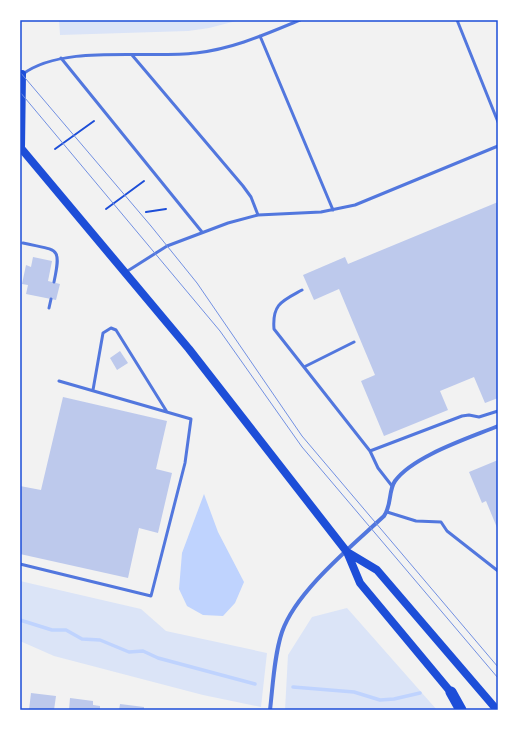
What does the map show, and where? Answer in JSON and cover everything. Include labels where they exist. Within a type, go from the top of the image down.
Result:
[{"type":"highway","points":[[451,692],[461,710]]},
{"type":"main road","points":[[21,75],[20,148],[126,272],[189,349],[347,552],[360,583],[466,710]]},
{"type":"main road","points":[[347,552],[377,570],[497,710]]},
{"type":"street","points":[[270,710],[280,640],[286,623],[294,608],[387,512],[392,486],[401,474],[418,462],[448,446],[498,426]]},
{"type":"lane","points":[[21,75],[39,64],[61,58],[196,53],[223,49],[300,20]]},
{"type":"lane","points":[[457,20],[498,122]]},
{"type":"lane","points":[[260,36],[333,210]]},
{"type":"lane","points":[[132,55],[244,186],[251,197],[258,215]]},
{"type":"lane","points":[[61,58],[202,232]]},
{"type":"lane","points":[[126,272],[167,246],[202,232],[258,215],[333,210],[366,201],[498,146]]},
{"type":"lane","points":[[23,243],[53,250],[58,254],[59,261],[54,282]]},
{"type":"lane","points":[[302,290],[280,302],[273,316],[274,329],[370,451],[378,468],[392,486]]},
{"type":"lane","points":[[49,308],[51,299]]},
{"type":"lane","points":[[93,390],[103,333],[111,328],[116,330],[167,412]]},
{"type":"lane","points":[[304,366],[354,342]]},
{"type":"lane","points":[[20,564],[151,596],[185,463],[191,419],[59,381]]},
{"type":"lane","points":[[370,451],[462,416],[469,415],[479,417],[498,411]]},
{"type":"lane","points":[[387,512],[416,521],[441,522],[447,531],[498,571]]},
{"type":"path","points":[[55,149],[94,121]]},
{"type":"path","points":[[106,209],[144,181]]},
{"type":"path","points":[[146,212],[166,209]]},
{"type":"shaded area","points":[[59,20],[240,20],[209,28],[188,31],[60,35]]},
{"type":"shaded area","points":[[20,581],[141,609],[166,631],[267,653],[261,707],[203,695],[54,656],[20,641]]},
{"type":"shaded area","points":[[347,608],[437,710],[285,710],[288,655],[312,617]]},
{"type":"water","points":[[204,494],[218,532],[244,582],[235,603],[223,616],[203,615],[187,606],[179,589],[182,553]]},
{"type":"building","points":[[498,202],[498,398],[485,403],[474,377],[440,391],[448,410],[384,436],[361,381],[375,375],[339,289],[314,300],[303,275],[345,257],[348,264]]},
{"type":"building","points":[[33,257],[52,261],[48,281],[60,284],[56,300],[26,294],[28,285],[22,284],[26,265],[31,267]]},
{"type":"building","points":[[120,351],[128,363],[117,370],[110,358]]},
{"type":"building","points":[[63,397],[167,421],[156,469],[172,473],[158,533],[139,528],[128,578],[20,554],[20,486],[41,490]]},
{"type":"building","points":[[498,460],[498,530],[486,501],[482,503],[469,472]]},
{"type":"building","points":[[31,693],[56,696],[54,710],[29,710]]},
{"type":"building","points":[[70,698],[93,701],[93,705],[100,706],[100,710],[69,710]]},
{"type":"building","points":[[120,704],[144,707],[144,710],[119,710]]},
{"type":"waterway","points":[[20,620],[52,630],[66,630],[82,639],[100,640],[129,652],[143,651],[158,658],[255,684]]},
{"type":"waterway","points":[[293,687],[354,692],[380,700],[394,699],[420,693]]},
{"type":"tram line","points":[[20,72],[151,226],[197,283],[302,436],[498,667]]},
{"type":"tram line","points":[[20,92],[220,331],[302,447],[498,678]]}]
